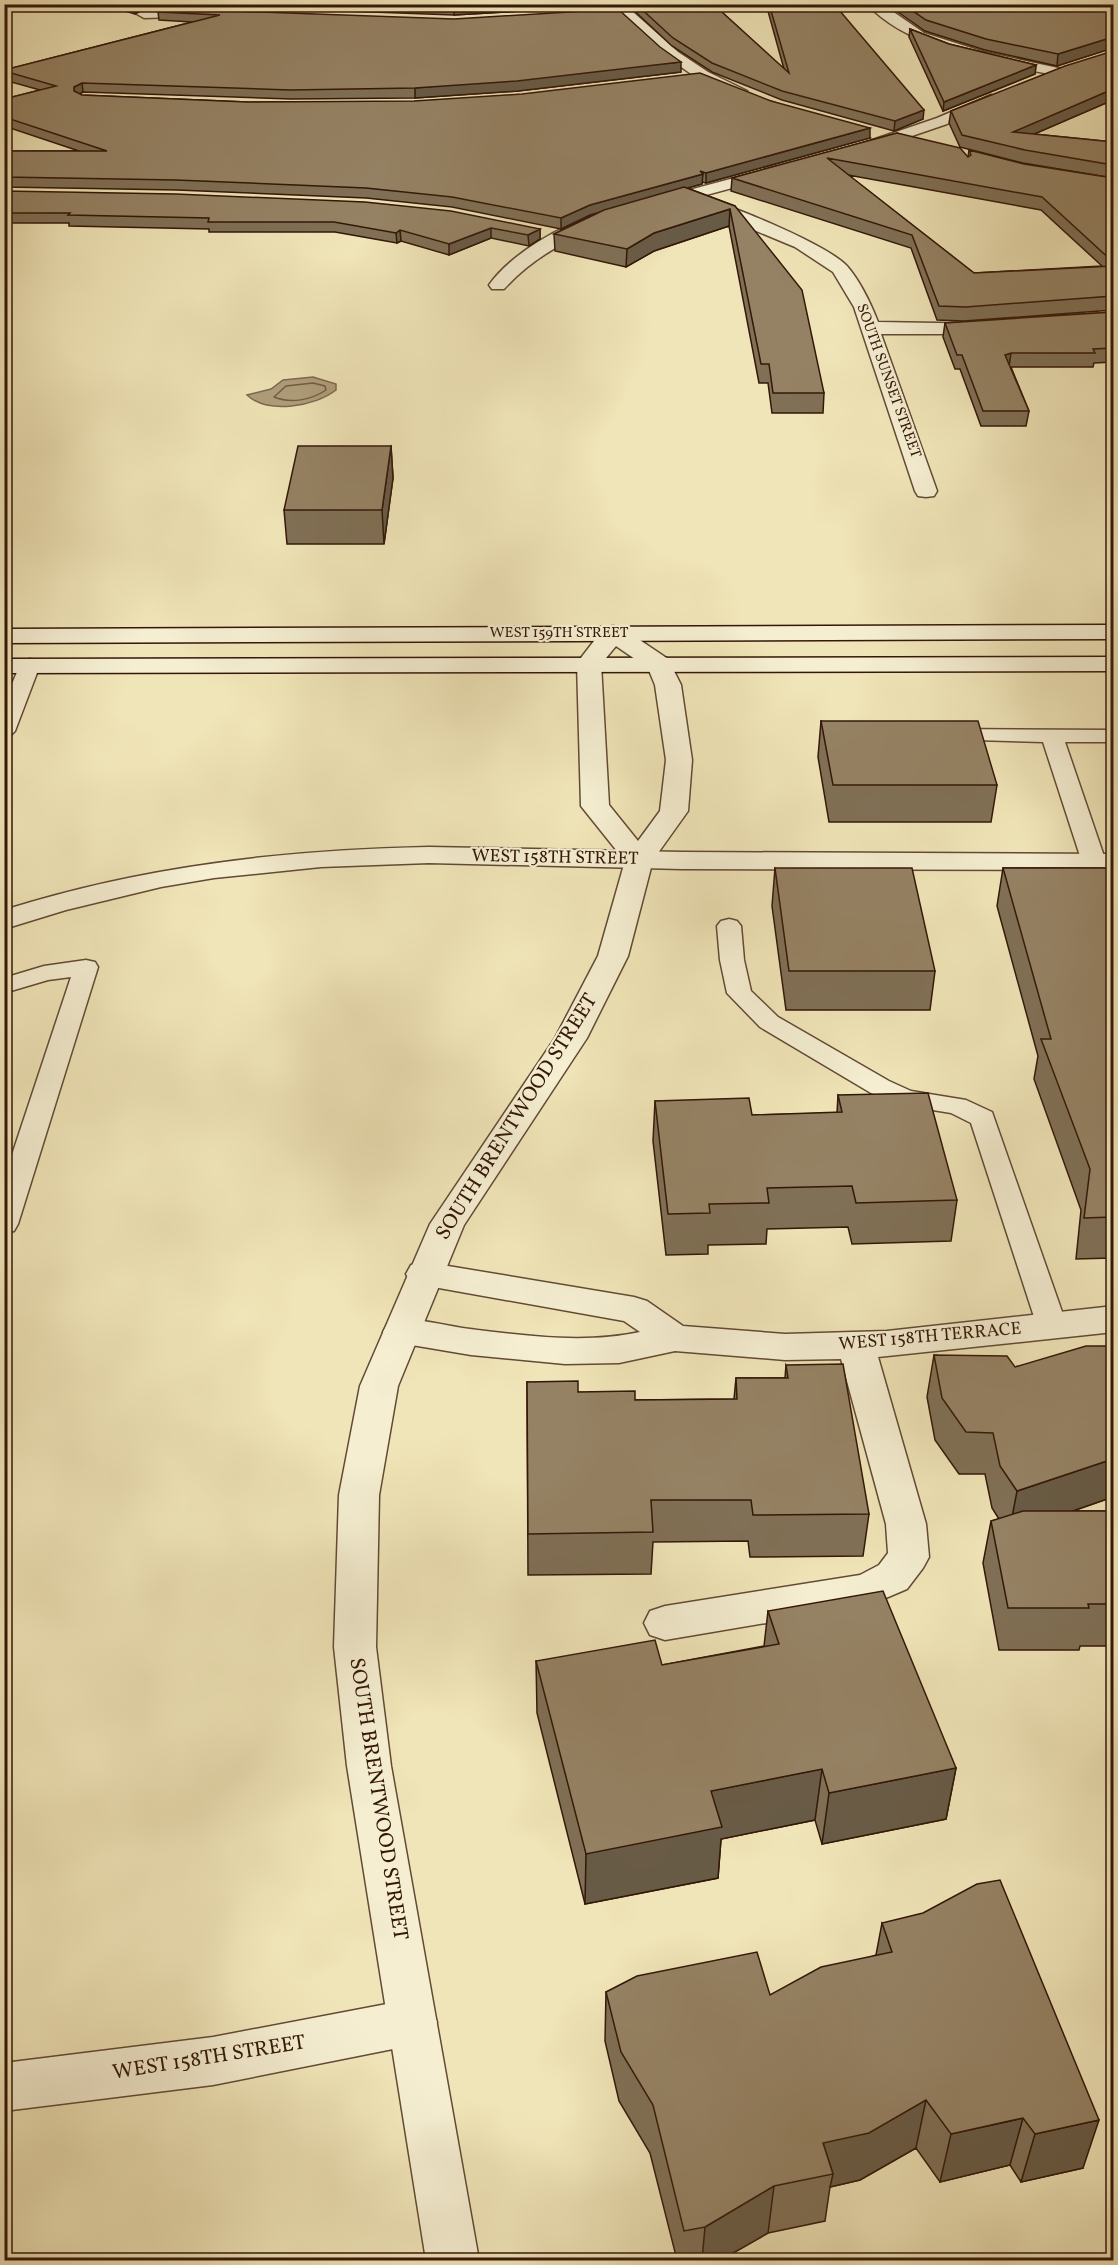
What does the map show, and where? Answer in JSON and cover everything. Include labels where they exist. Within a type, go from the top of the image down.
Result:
[{"type":"street","points":[[873,4],[919,36],[981,55],[1063,70],[1036,81]]},
{"type":"street","points":[[600,13],[619,8],[663,50],[702,75],[757,98]]},
{"type":"street","points":[[144,14],[220,13]]},
{"type":"street","points":[[680,78],[702,75]]},
{"type":"street","points":[[850,152],[895,138],[1004,94]]},
{"type":"street","points":[[863,129],[926,146]]},
{"type":"street","points":[[640,207],[794,167]]},
{"type":"street","name":"SOUTH SUNSET STREET","points":[[684,196],[780,233],[823,256],[840,269],[863,307],[926,491]]},
{"type":"street","points":[[498,285],[526,257],[561,236],[607,217]]},
{"type":"street","points":[[538,231],[561,236]]},
{"type":"street","points":[[870,328],[1006,327]]},
{"type":"street","name":"WEST 159TH STREET","points":[[4,636],[1113,632]]},
{"type":"street","points":[[613,633],[659,664],[668,685],[678,760],[674,811],[639,860],[595,806],[589,663],[613,633]]},
{"type":"street","name":"WEST 159TH STREET","points":[[4,666],[589,663],[1113,664]]},
{"type":"street","name":"WEST 158TH STREET","points":[[4,920],[73,897],[150,880],[228,867],[328,858],[430,855],[639,860],[1104,862]]},
{"type":"street","name":"SOUTH BRENTWOOD STREET","points":[[452,2260],[369,1766],[355,1647],[359,1495],[379,1386],[424,1274],[447,1224],[571,1038],[614,956],[639,860]]},
{"type":"street","name":"WEST 158TH TERRACE","points":[[424,1274],[634,1310],[675,1338]]},
{"type":"street","name":"WEST 158TH TERRACE","points":[[401,1332],[471,1342],[565,1351],[619,1350],[675,1338],[785,1347],[888,1344],[1113,1319]]},
{"type":"street","points":[[665,1623],[867,1590],[893,1577],[909,1557],[906,1524],[856,1345]]},
{"type":"street","name":"WEST 158TH STREET","points":[[4,2087],[213,2061],[413,2022]]},
{"type":"lane","points":[[4,731],[30,666]]},
{"type":"lane","points":[[921,735],[1113,736]]},
{"type":"lane","points":[[1052,736],[1104,862]]},
{"type":"lane","points":[[729,926],[732,960],[739,993],[769,1022],[880,1087],[905,1098],[957,1106],[983,1118],[1052,1326]]},
{"type":"lane","points":[[4,986],[44,973],[86,967],[7,1210]]},
{"type":"water","points":[[313,377],[336,384],[336,390],[317,400],[292,406],[267,405],[247,395],[271,389],[283,380]]},
{"type":"building","points":[[399,4],[488,4],[454,6]]},
{"type":"building","points":[[636,4],[713,4],[789,73],[769,4],[834,4],[924,110],[895,121],[782,91],[712,63],[673,38]]},
{"type":"building","points":[[903,4],[1113,4],[1113,37],[1058,54],[986,39],[926,20]]},
{"type":"building","points":[[618,9],[660,47],[681,62],[517,81],[415,88],[290,90],[82,83],[74,87],[74,91],[82,95],[247,102],[414,101],[522,94],[700,73],[771,101],[870,128],[706,173],[700,171],[703,174],[590,205],[561,218],[452,197],[366,188],[176,180],[4,177],[4,151],[107,151],[4,117],[4,99],[56,86],[4,70],[220,15],[158,12],[230,11],[454,19]]},
{"type":"building","points":[[910,29],[949,44],[1036,65],[944,102]]},
{"type":"building","points":[[1113,51],[1113,89],[1013,132],[1113,142],[1113,165],[1025,150],[962,135],[951,111],[1065,66]]},
{"type":"building","points":[[897,133],[960,148],[968,157],[971,155],[969,150],[1024,164],[1113,178],[1113,262],[1042,197],[827,158],[974,273],[1113,266],[1113,296],[966,307],[939,306],[912,235],[732,178]]},
{"type":"building","points":[[684,187],[735,206],[802,290],[824,393],[773,393],[769,364],[761,364],[730,209],[654,233],[627,249],[554,234],[604,210]]},
{"type":"building","points":[[4,191],[176,194],[365,202],[451,211],[540,229],[528,235],[491,228],[449,244],[400,230],[396,233],[334,222],[208,222],[209,218],[4,213]]},
{"type":"building","points":[[1113,312],[1113,348],[1093,349],[1095,353],[1011,353],[1005,355],[1029,411],[983,411],[962,355],[957,355],[945,323]]},
{"type":"building","points":[[298,446],[391,446],[382,510],[284,510]]},
{"type":"building","points":[[821,721],[978,721],[997,785],[833,785]]},
{"type":"building","points":[[775,868],[912,868],[935,971],[789,971]]},
{"type":"building","points":[[1003,868],[1113,868],[1113,1217],[1084,1218],[1090,1169],[1041,1039],[1051,1039]]},
{"type":"building","points":[[928,1093],[957,1200],[856,1203],[852,1186],[767,1188],[769,1203],[709,1204],[710,1213],[668,1214],[655,1101],[749,1098],[752,1115],[842,1112],[838,1095]]},
{"type":"building","points":[[1086,1346],[1113,1346],[1113,1459],[1017,1491],[1000,1466],[993,1433],[966,1432],[942,1398],[934,1355],[1007,1356],[1015,1367]]},
{"type":"building","points":[[843,1364],[869,1514],[753,1515],[751,1500],[651,1500],[653,1532],[528,1534],[527,1382],[578,1381],[578,1392],[635,1391],[635,1400],[737,1399],[736,1378],[788,1378],[786,1365]]},
{"type":"building","points":[[1023,1511],[1113,1511],[1113,1604],[1088,1604],[1089,1608],[1008,1608],[991,1521]]},
{"type":"building","points":[[883,1591],[956,1768],[829,1793],[822,1769],[711,1791],[722,1827],[586,1854],[536,1661],[655,1640],[662,1665],[779,1644],[768,1611]]},
{"type":"building","points":[[1000,1880],[1099,2120],[1035,2134],[1023,2118],[951,2134],[926,2100],[869,2133],[823,2143],[833,2174],[774,2186],[705,2227],[684,2231],[653,2105],[621,2052],[606,1992],[637,1976],[757,1952],[770,1995],[821,1967],[892,1952],[882,1923],[923,1913],[977,1884]]}]
